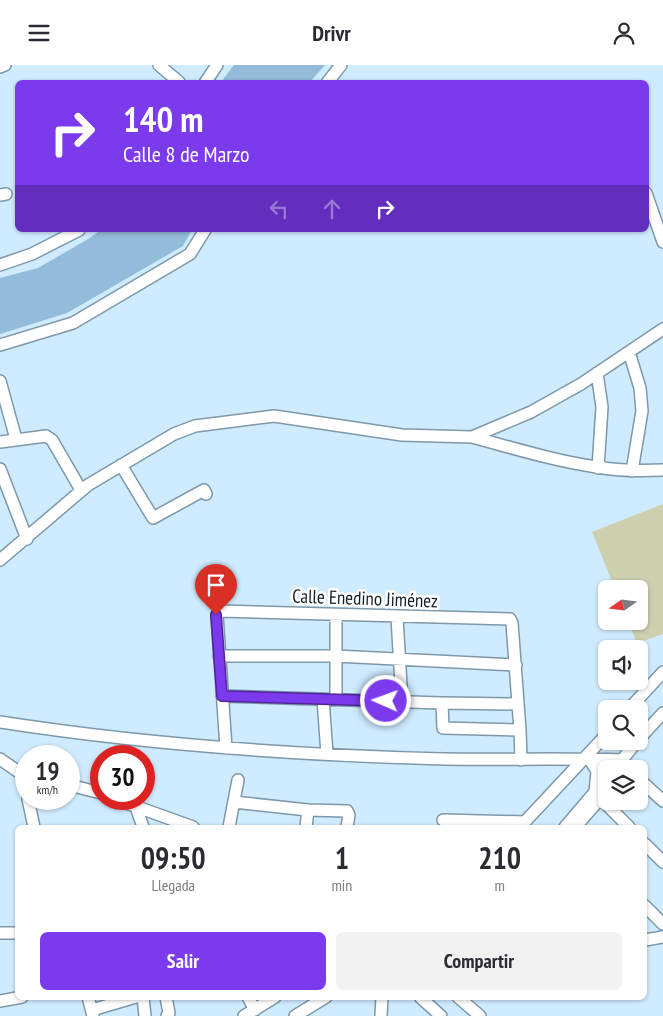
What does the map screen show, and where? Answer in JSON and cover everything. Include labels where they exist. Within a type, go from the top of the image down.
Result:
[{"type":"street","points":[[0,67],[6,65]]},
{"type":"street","points":[[159,65],[177,80]]},
{"type":"street","points":[[172,65],[178,80]]},
{"type":"street","points":[[207,80],[217,65]]},
{"type":"street","points":[[328,80],[341,65]]},
{"type":"street","points":[[649,202],[663,242]]},
{"type":"street","points":[[0,265],[32,254],[75,232]]},
{"type":"street","points":[[0,345],[73,323],[190,254],[204,232]]},
{"type":"street","points":[[472,437],[531,412],[581,384],[663,329]]},
{"type":"street","points":[[629,352],[640,388],[642,411],[632,471]]},
{"type":"street","points":[[597,373],[602,407],[598,468]]},
{"type":"street","points":[[0,381],[16,439]]},
{"type":"street","points":[[0,560],[27,539],[81,490],[174,434],[194,426],[274,416],[402,435],[472,437],[570,463],[598,468],[632,471],[663,470]]},
{"type":"street","points":[[0,441],[46,436],[52,440],[81,490]]},
{"type":"street","points":[[121,465],[153,518],[204,490],[206,495]]},
{"type":"street","points":[[0,469],[27,539]]},
{"type":"street","name":"Calle Enedino Jiménez","points":[[220,656],[216,615],[220,611],[336,616],[510,619],[516,665]]},
{"type":"street","points":[[336,616],[336,699]]},
{"type":"street","points":[[397,617],[402,702]]},
{"type":"street","points":[[226,748],[220,656],[399,658],[516,665],[521,760]]},
{"type":"street","points":[[637,700],[663,672]]},
{"type":"street","points":[[222,696],[518,704]]},
{"type":"street","points":[[323,699],[327,754]]},
{"type":"street","points":[[442,703],[444,728],[520,730]]},
{"type":"street","points":[[658,726],[663,713]]},
{"type":"street","points":[[0,721],[64,732],[226,748],[444,759],[587,760],[598,762]]},
{"type":"street","points":[[443,820],[523,825],[587,760],[598,746]]},
{"type":"street","points":[[622,760],[630,750]]},
{"type":"street","points":[[0,759],[15,769]]},
{"type":"street","points":[[587,760],[597,771],[598,777]]},
{"type":"street","points":[[229,825],[238,780]]},
{"type":"street","points":[[648,787],[663,801]]},
{"type":"street","points":[[567,825],[598,798]]},
{"type":"street","points":[[576,825],[598,799]]},
{"type":"street","points":[[234,802],[308,810],[347,811],[349,815],[347,825]]},
{"type":"street","points":[[30,810],[34,825]]},
{"type":"street","points":[[137,810],[142,825]]},
{"type":"street","points":[[145,810],[187,825]]},
{"type":"street","points":[[306,825],[308,810]]},
{"type":"street","points":[[614,810],[627,825]]},
{"type":"street","points":[[647,846],[663,862]]},
{"type":"street","points":[[647,908],[663,924]]},
{"type":"street","points":[[1,933],[15,933]]},
{"type":"street","points":[[647,940],[663,937]]},
{"type":"street","points":[[0,1001],[15,998]]},
{"type":"street","points":[[89,1000],[93,1013],[128,1000]]},
{"type":"street","points":[[143,1000],[145,1016]]},
{"type":"street","points":[[167,1000],[169,1013],[167,1016]]},
{"type":"street","points":[[250,1000],[255,1010]]},
{"type":"street","points":[[244,1016],[270,1000]]},
{"type":"street","points":[[295,1016],[321,1000]]},
{"type":"street","points":[[382,1000],[382,1016]]},
{"type":"street","points":[[423,1000],[440,1016]]},
{"type":"street","points":[[461,1000],[480,1016]]},
{"type":"green space","points":[[663,504],[663,634],[646,640],[636,640],[632,630],[648,630],[648,580],[611,580],[592,532]]},
{"type":"water","points":[[234,65],[325,65],[312,80],[223,80]]},
{"type":"water","points":[[98,232],[191,232],[183,246],[67,313],[0,334],[0,278],[38,268]]},
{"type":"route","points":[[216,615],[222,696],[386,701]]}]
